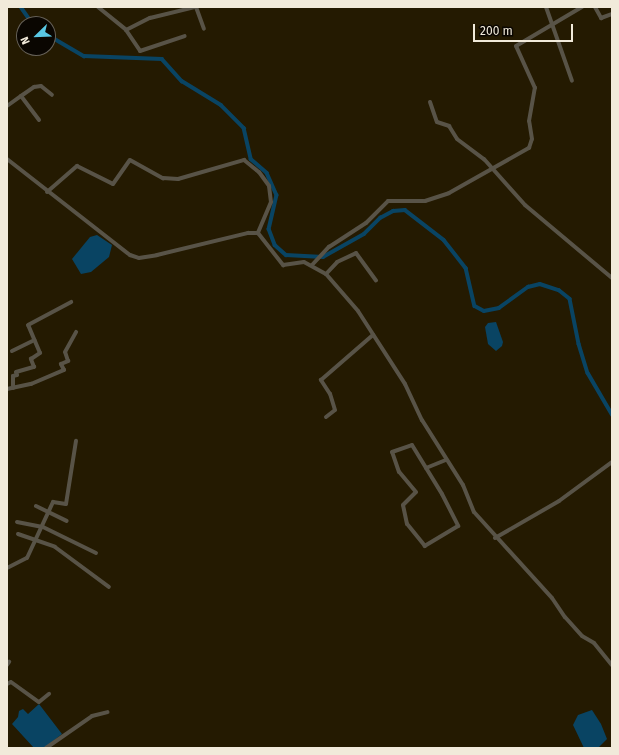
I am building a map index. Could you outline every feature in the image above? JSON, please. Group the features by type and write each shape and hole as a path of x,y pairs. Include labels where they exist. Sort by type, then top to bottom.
{"street":[{"path":"98,7 126,30 140,51 185,36"},
{"path":"126,30 150,18 195,7 204,29"},
{"path":"546,7 572,81"},
{"path":"312,264 326,250 366,223 388,201 425,201 449,193 492,170 501,162 529,148 532,139 529,121 534,88 516,46 582,7"},
{"path":"595,7 601,18 612,14"},
{"path":"7,106 34,87 41,86 52,95"},
{"path":"21,96 39,120"},
{"path":"430,102 437,122 449,126 457,139 484,159 492,170 537,216 612,278"},
{"path":"7,159 47,192 130,255 139,258 248,232 258,233 283,265 304,262 312,264 326,274 358,311 405,384 422,420 463,485 474,512 495,538 552,598 569,622 582,636 594,643 612,664"},
{"path":"47,192 77,166 113,184 130,160 163,178 178,180 244,160 259,172 268,186 271,202 258,233"},
{"path":"326,274 337,262 356,253 376,281"},
{"path":"13,388 13,376 17,375 16,372 34,368 32,359 40,353 28,325 71,302"},
{"path":"7,389 31,384 64,370 61,364 68,360 65,352 76,332"},
{"path":"326,417 334,410 330,394 321,380 373,335"},
{"path":"12,351 35,340"},
{"path":"7,568 27,558 54,502 66,504 76,441"},
{"path":"412,446 426,468 458,526 424,546 407,524 403,505 416,492 399,472 392,452 412,446"},
{"path":"426,468 446,460"},
{"path":"495,538 559,500 612,462"},
{"path":"36,506 67,521"},
{"path":"17,522 43,527 96,553"},
{"path":"18,534 37,539 55,547 109,587"},
{"path":"7,684 11,682 39,702 49,694"},
{"path":"46,748 92,716 108,712"}],"water":[{"path":"97,235 112,245 109,257 91,272 81,274 72,259 90,237"},
{"path":"496,322 503,342 502,346 496,351 488,344 485,327 488,323"},
{"path":"39,704 62,734 44,748 34,748 12,724 18,717 19,711 23,709 28,714"},
{"path":"592,710 601,724 607,739 598,748 584,748 573,725 578,715"}],"waterway":[{"path":"21,7 27,16"},
{"path":"56,40 84,56 162,59 182,81 221,105 244,128 251,159 267,173 277,195 269,229 275,245 286,255 323,257 364,234 380,218 393,211 405,210 444,240 466,268 475,306 484,311 499,308 528,287 540,284 559,290 570,299 579,344 588,373 612,414"}]}
